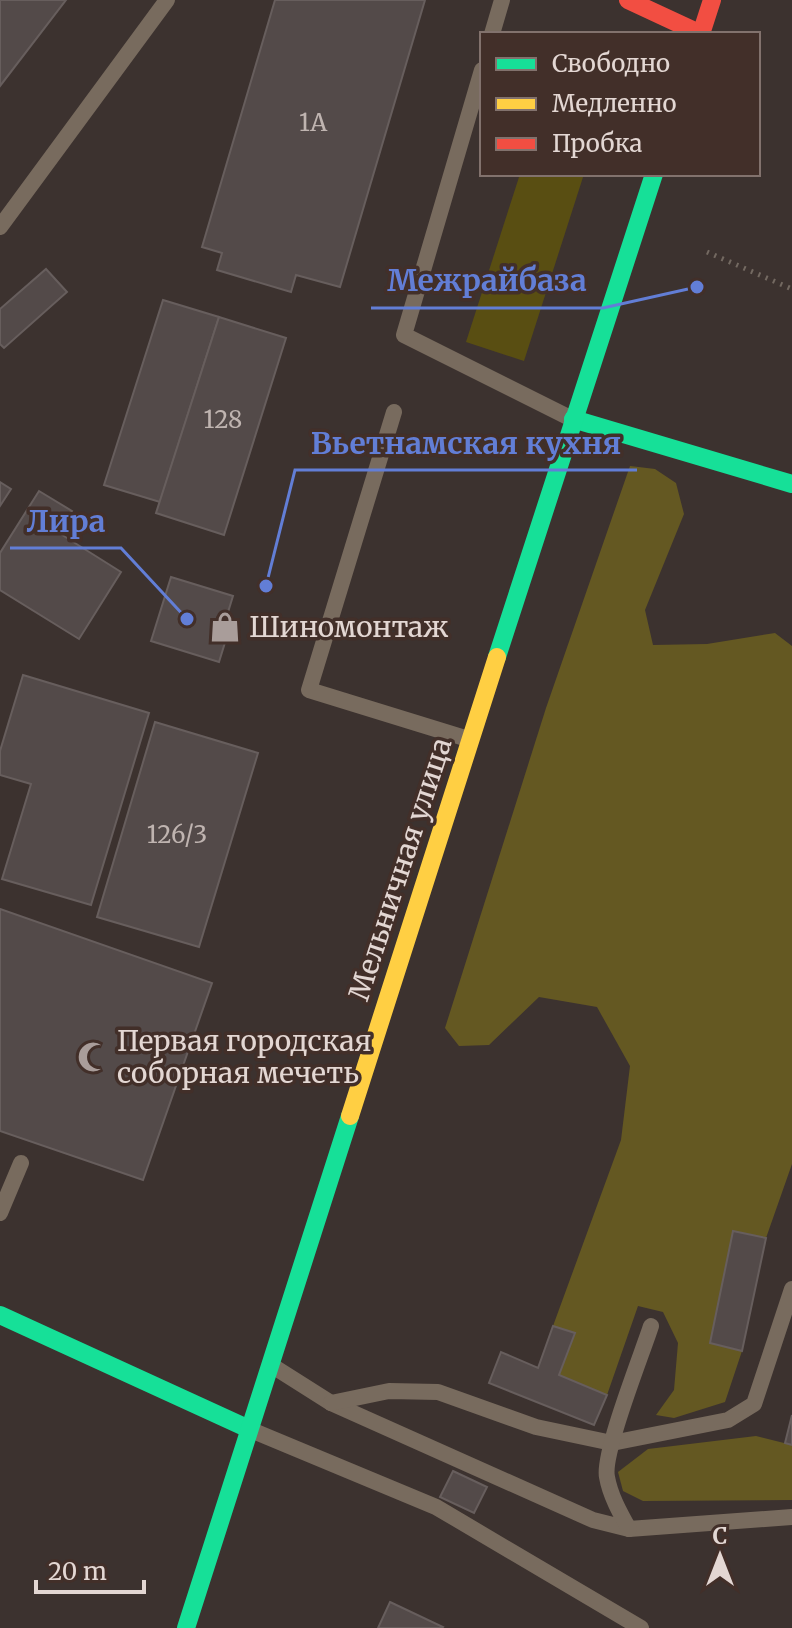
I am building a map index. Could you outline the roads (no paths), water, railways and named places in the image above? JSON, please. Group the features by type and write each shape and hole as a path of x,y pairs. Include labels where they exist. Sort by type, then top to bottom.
{"main road":[{"path":"628,0 697,32"},
{"path":"702,32 712,0"},
{"name":"Мельничная улица","path":"186,1628 653,176"},
{"path":"573,419 792,484"},
{"path":"0,1315 249,1429"}],"lane":[{"path":"0,227 167,0"},
{"path":"493,32 502,0"},
{"path":"480,77 404,335 573,419"},
{"path":"394,412 309,690 471,740"},
{"path":"0,1213 21,1163"},
{"path":"331,1403 389,1391 438,1392 536,1427 612,1443 728,1420 754,1404 792,1289"},
{"path":"629,1529 614,1500 606,1474 612,1443 651,1326"},
{"path":"270,1364 331,1403 593,1520 629,1529 792,1517"},
{"path":"249,1429 436,1507 641,1628"}],"place":[{"name":"Межрайбаза","path":"697,287"},
{"name":"Вьетнамская кухня","path":"266,586"},
{"name":"Лира","path":"187,619"},
{"name":"Шиномонтаж","path":"225,627"},
{"name":"Первая городская соборная мечеть","path":"93,1057"}]}
